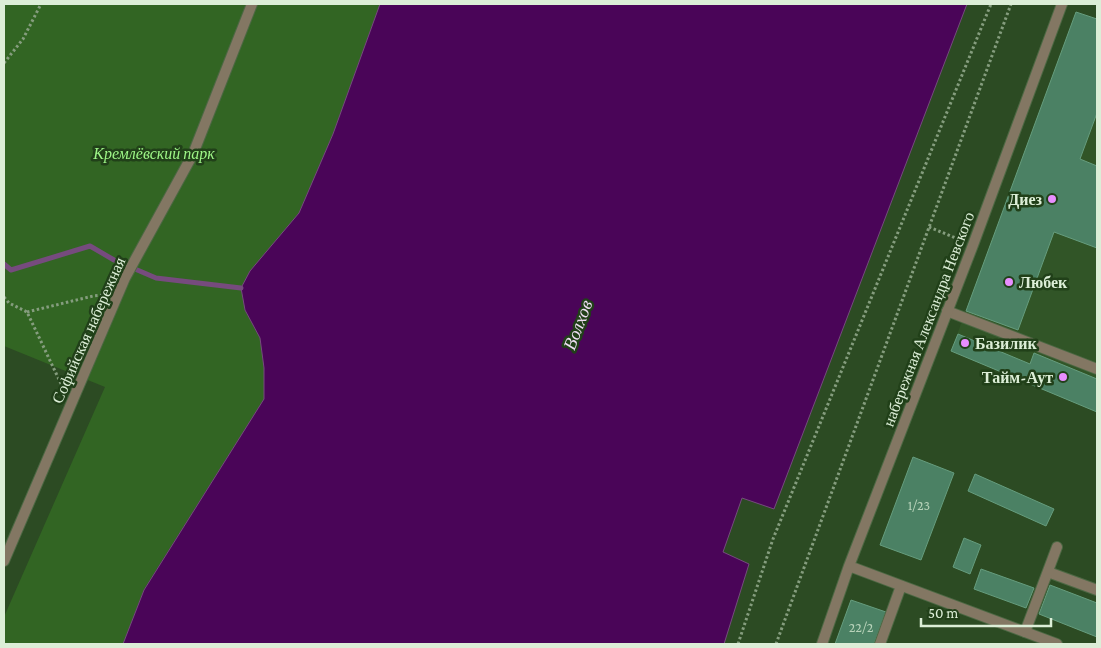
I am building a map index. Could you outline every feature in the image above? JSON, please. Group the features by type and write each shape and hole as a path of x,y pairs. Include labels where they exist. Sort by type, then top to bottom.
{"street":[{"name":"Софийская набережная","path":"4,561 125,278 193,154 252,4"},
{"name":"набережная Александра Невского","path":"822,644 849,566 973,245 1062,4"},
{"path":"947,311 1097,369"},
{"path":"1024,632 1057,547"},
{"path":"849,566 1056,644"},
{"path":"1048,572 1097,590"},
{"path":"880,644 902,586"}],"path":[{"path":"4,62 23,40 41,4"},
{"path":"738,644 773,539 991,4"},
{"path":"776,644 1011,4"},
{"path":"928,227 973,245"},
{"path":"27,312 93,296 118,294"},
{"path":"4,297 9,303 27,312 71,406"}],"shaded area":[{"path":"1076,12 1097,19 1097,412 951,351"}],"green space":[{"name":"Кремлёвский парк","path":"4,4 380,4 333,134 299,213 250,271 245,310 260,338 264,368 264,399 144,589 123,644 4,644 4,617 105,387 4,346"}],"water":[{"name":"Волхов","path":"380,4 967,4 774,509 742,498 723,552 749,564 724,644 123,644 144,590 264,399 264,368 260,338 245,310 241,288 250,271 299,213 333,134"}],"building":[{"name":"Диез","path":"1076,12 1097,19 1097,113 1080,159 1097,166 1097,248 1054,232 1018,330 966,311"},
{"path":"958,334 1030,364 1034,353 1097,379 1097,412 951,351"},
{"path":"913,457 954,473 921,560 880,545"},
{"path":"975,474 1054,509 1046,526 968,491"},
{"path":"964,538 981,545 970,574 953,567"},
{"path":"981,569 1034,588 1026,608 974,589"},
{"path":"1050,585 1097,603 1097,637 1039,614"},
{"path":"851,600 886,612 874,644 835,644"}],"waterway":[{"path":"4,264 11,270 90,246 114,260 156,278 241,288"}],"place":[{"name":"Диез","path":"1052,199"},
{"name":"Любек","path":"1009,282"},
{"name":"Базилик","path":"965,343"},
{"name":"Тайм-Аут","path":"1063,377"}]}
